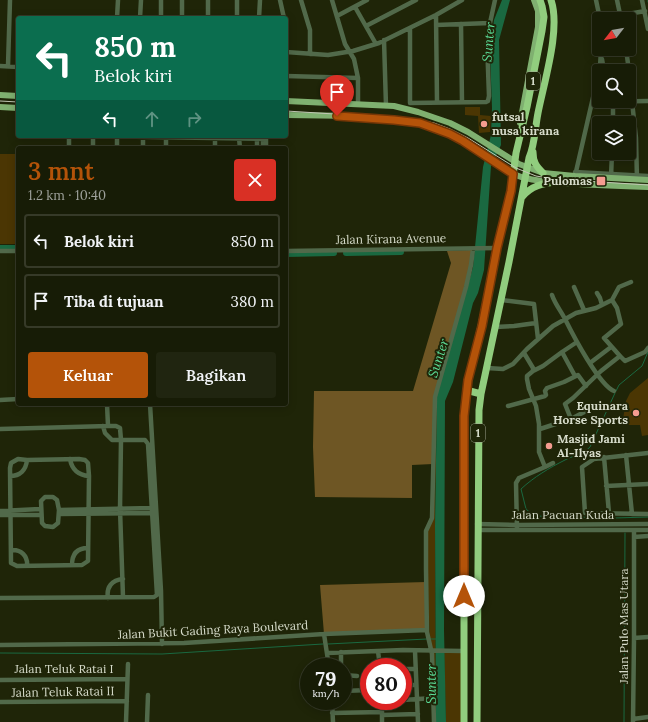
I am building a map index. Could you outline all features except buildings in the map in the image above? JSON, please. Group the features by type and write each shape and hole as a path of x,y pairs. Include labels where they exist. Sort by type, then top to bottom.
{"highway":[{"name":"1","path":"464,722 464,416 466,390 482,326 497,248 511,191 515,161 542,31 544,17 540,0"},
{"name":"1","path":"477,722 478,420 481,394 522,199 529,158 532,150 555,27 553,5 551,0"},
{"path":"532,150 537,167 544,172"},
{"path":"522,199 527,192 534,187 557,182"},
{"path":"466,390 481,394"}],"main road":[{"path":"519,141 520,126 538,27 538,11 534,0"},
{"path":"0,95 16,96"},
{"path":"288,101 394,106 437,118 459,127 515,161 544,172 568,176 576,174 648,180"},
{"path":"356,105 357,116"},
{"path":"0,107 16,108"},
{"path":"288,115 357,116 416,122 433,127 463,141 513,174 526,178 557,182 648,187"},
{"path":"433,127 438,121 437,118"}],"street":[{"path":"8,66 10,0"},
{"path":"117,16 118,0"},
{"path":"140,16 141,0"},
{"path":"161,0 161,16"},
{"path":"182,0 182,16"},
{"path":"208,0 208,16"},
{"path":"236,16 237,0"},
{"path":"259,16 260,0"},
{"path":"280,0 284,16"},
{"path":"301,0 310,30 310,54"},
{"path":"332,0 345,44 354,59 358,78 356,105"},
{"path":"355,0 366,26 376,44"},
{"path":"337,16 367,0"},
{"path":"366,26 416,0"},
{"path":"288,52 328,55 350,52 376,44 436,15 462,0"},
{"path":"410,28 410,103 488,101 490,96 487,42 496,0"},
{"path":"596,0 599,12"},
{"path":"617,0 619,12"},
{"path":"645,3 648,29"},
{"path":"636,13 645,11"},
{"path":"436,15 437,102"},
{"path":"436,25 490,23"},
{"path":"461,24 462,102"},
{"path":"384,40 386,106"},
{"path":"600,57 602,64"},
{"path":"600,57 600,64"},
{"path":"0,66 16,67"},
{"path":"288,76 358,78"},
{"path":"636,102 648,101"},
{"path":"576,174 592,102"},
{"path":"215,146 215,138 239,138 240,146"},
{"path":"636,138 637,178 648,176"},
{"path":"611,176 612,160"},
{"name":"Jalan Kirana Avenue","path":"288,251 497,248"},
{"path":"434,722 431,649 427,631 426,531 432,518 435,397 466,287 473,249"},
{"path":"0,251 16,251"},
{"path":"487,368 506,368 513,364 553,326 584,310 592,310 612,300 619,287 631,282"},
{"path":"574,287 584,310"},
{"path":"597,294 602,305"},
{"path":"552,295 577,342 597,374 607,387 614,391"},
{"path":"501,300 534,304 538,339"},
{"path":"612,300 618,308 621,324 604,337 604,339 625,361 645,352 648,348"},
{"path":"495,327 536,323"},
{"path":"545,467 539,452 540,428 527,376 577,342"},
{"path":"590,363 611,347"},
{"path":"562,352 575,376"},
{"path":"524,353 532,364 533,371"},
{"path":"571,419 565,404 586,386 597,374 620,356"},
{"path":"508,406 546,396 545,391 547,388 575,376 579,375 586,386"},
{"path":"0,400 16,399"},
{"path":"0,598 108,598 157,596 148,444 145,440 115,440 109,438 105,432 107,406"},
{"path":"150,406 161,591 162,644"},
{"path":"540,428 571,419 588,410"},
{"path":"0,429 106,426 116,426 120,428 120,511 123,597"},
{"path":"648,452 594,459 582,467 584,512 648,514"},
{"path":"626,455 632,514"},
{"path":"604,457 608,513"},
{"path":"18,459 70,459 85,460 88,463 88,561 82,565 17,566 11,563 11,463 18,459"},
{"path":"70,459 73,468 79,474 89,476"},
{"path":"10,476 19,475 22,473 27,465 27,460"},
{"path":"553,463 519,478 517,481 515,486 517,528 614,531 648,530"},
{"path":"606,486 648,484"},
{"path":"45,497 53,497 57,500 59,512 58,524 53,527 43,525 40,512 41,501 45,497"},
{"path":"0,511 40,512"},
{"path":"59,512 152,511"},
{"path":"0,515 11,512"},
{"name":"Jalan Pacuan Kuda","path":"478,527 517,528 648,524"},
{"name":"Jalan Pulo Mas Utara","path":"631,531 634,537 633,721"},
{"path":"634,537 648,536"},
{"path":"72,565 75,552 83,548 88,548"},
{"path":"11,550 23,553 27,561 27,566"},
{"path":"108,598 107,590 112,583 123,580"},
{"name":"Jalan Bukit Gading Raya Boulevard","path":"0,644 162,644 427,631"},
{"path":"324,636 327,658"},
{"path":"634,638 648,637"},
{"path":"326,651 415,651 431,649 463,651"},
{"path":"378,651 379,658"},
{"path":"415,651 418,722"},
{"path":"342,652 342,658"},
{"path":"126,722 128,664"},
{"path":"352,676 357,676"},
{"name":"Jalan Teluk Ratai I","path":"0,680 127,679"},
{"path":"147,722 148,695"},
{"path":"412,699 434,698"},
{"name":"Jalan Teluk Ratai II","path":"0,702 127,701"},
{"path":"382,710 382,722"},
{"path":"333,722 332,713 418,714"},
{"path":"633,721 648,717"}],"shaded area":[{"path":"502,0 510,0 499,40 501,145 491,166 484,270 478,293 473,303 453,382 445,401 444,630 446,722 436,722 435,526 437,395 473,267 483,167 491,135 492,108 490,52 494,20"},
{"name":"futsal nusa kirana","path":"465,107 480,107 480,115 491,116 490,132 479,133 478,116 465,115"},
{"path":"0,154 16,154 16,244 0,244"},
{"path":"472,250 473,255 435,397 433,464 412,465 412,498 315,497 313,447 314,391 413,391 451,263 447,251"},
{"name":"Equinara Horse Sports","path":"648,378 648,435 642,436 640,425 622,425 626,401 630,393"},
{"path":"437,395 435,531 436,722 430,647 426,531 431,522 435,397"},
{"path":"426,582 427,630 324,634 320,585"},
{"path":"444,651 463,651 463,722 446,722"}],"waterway":[{"path":"0,248 16,248"},
{"path":"346,253 401,252"},
{"path":"288,254 334,253"},
{"path":"616,391 619,385 642,366 648,352"},
{"path":"615,393 590,447 581,454 569,458 547,470 521,489 526,509 534,516 614,518 648,517"},
{"path":"624,722 625,533"},
{"path":"328,644 427,639"},
{"path":"430,639 437,639"},
{"path":"0,653 162,654 323,644"}],"tram line":[{"path":"0,101 16,102"},
{"path":"288,111 415,119 434,123 450,129 468,138 516,168 536,176 554,179 648,185"}],"place":[{"name":"futsal nusa kirana","path":"484,124"},
{"name":"Pulomas","path":"601,181"},
{"name":"Equinara Horse Sports","path":"636,413"},
{"name":"Masjid Jami Al-Ilyas","path":"549,446"}],"route":[{"path":"337,116 357,116 416,122 433,127 463,141 513,174 511,191 497,248 482,326 468,380 466,395 464,416 464,596"}],"water label":[{"name":"Sunter","path":"488,42"},
{"name":"Sunter","path":"438,358"},
{"name":"Sunter","path":"431,684"}]}
